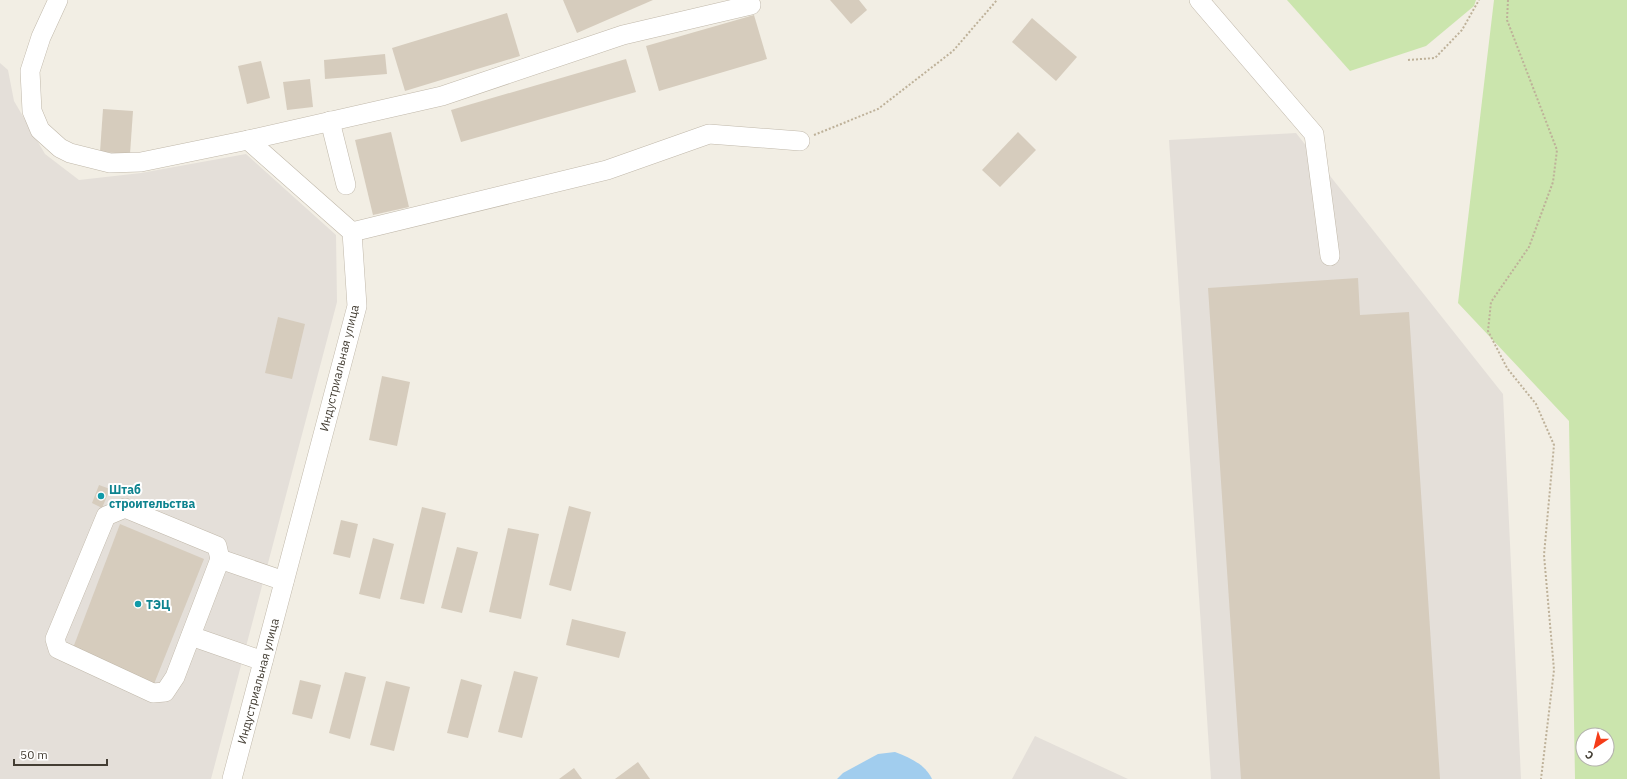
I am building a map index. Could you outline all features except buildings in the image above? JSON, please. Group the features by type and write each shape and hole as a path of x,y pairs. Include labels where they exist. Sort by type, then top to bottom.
{"street":[{"path":"58,0 41,37 30,71 32,111 40,130 60,148 70,153 110,163 141,162 248,140 442,96 623,34 751,5"},
{"path":"1199,0 1314,134 1330,256"},
{"path":"330,121 346,185"},
{"path":"248,140 352,232 607,170 709,134 800,141"},
{"name":"Индустриальная улица","path":"232,779 357,306 352,232"},
{"path":"125,508 217,546 220,559 175,677 164,692 153,693 58,649 55,639 106,516 125,508"},
{"path":"220,559 284,581"},
{"path":"191,636 263,661"}],"path":[{"path":"800,141 878,109 953,51 997,0"},
{"path":"1408,60 1435,58 1462,30 1479,0"},
{"path":"1508,0 1507,20 1557,150 1552,182 1529,247 1491,302 1488,331 1507,368 1536,404 1554,445 1544,555 1554,670 1541,779"}],"shaded area":[{"path":"0,63 8,70 14,101 45,154 79,180 141,173 246,154 336,235 337,302 211,779 0,779"},
{"path":"1296,133 1503,394 1521,779 1211,779 1169,140"},
{"path":"1035,736 1128,779 1012,779"}],"green space":[{"path":"1287,0 1476,0 1474,6 1426,46 1350,71"},
{"path":"1494,0 1627,0 1627,779 1575,779 1569,421 1458,303"}],"water":[{"path":"895,752 921,765 932,779 837,779 843,773 878,754"}],"place":[{"name":"Штаб строительства","path":"101,496"},
{"name":"ТЭЦ","path":"138,604"}]}
